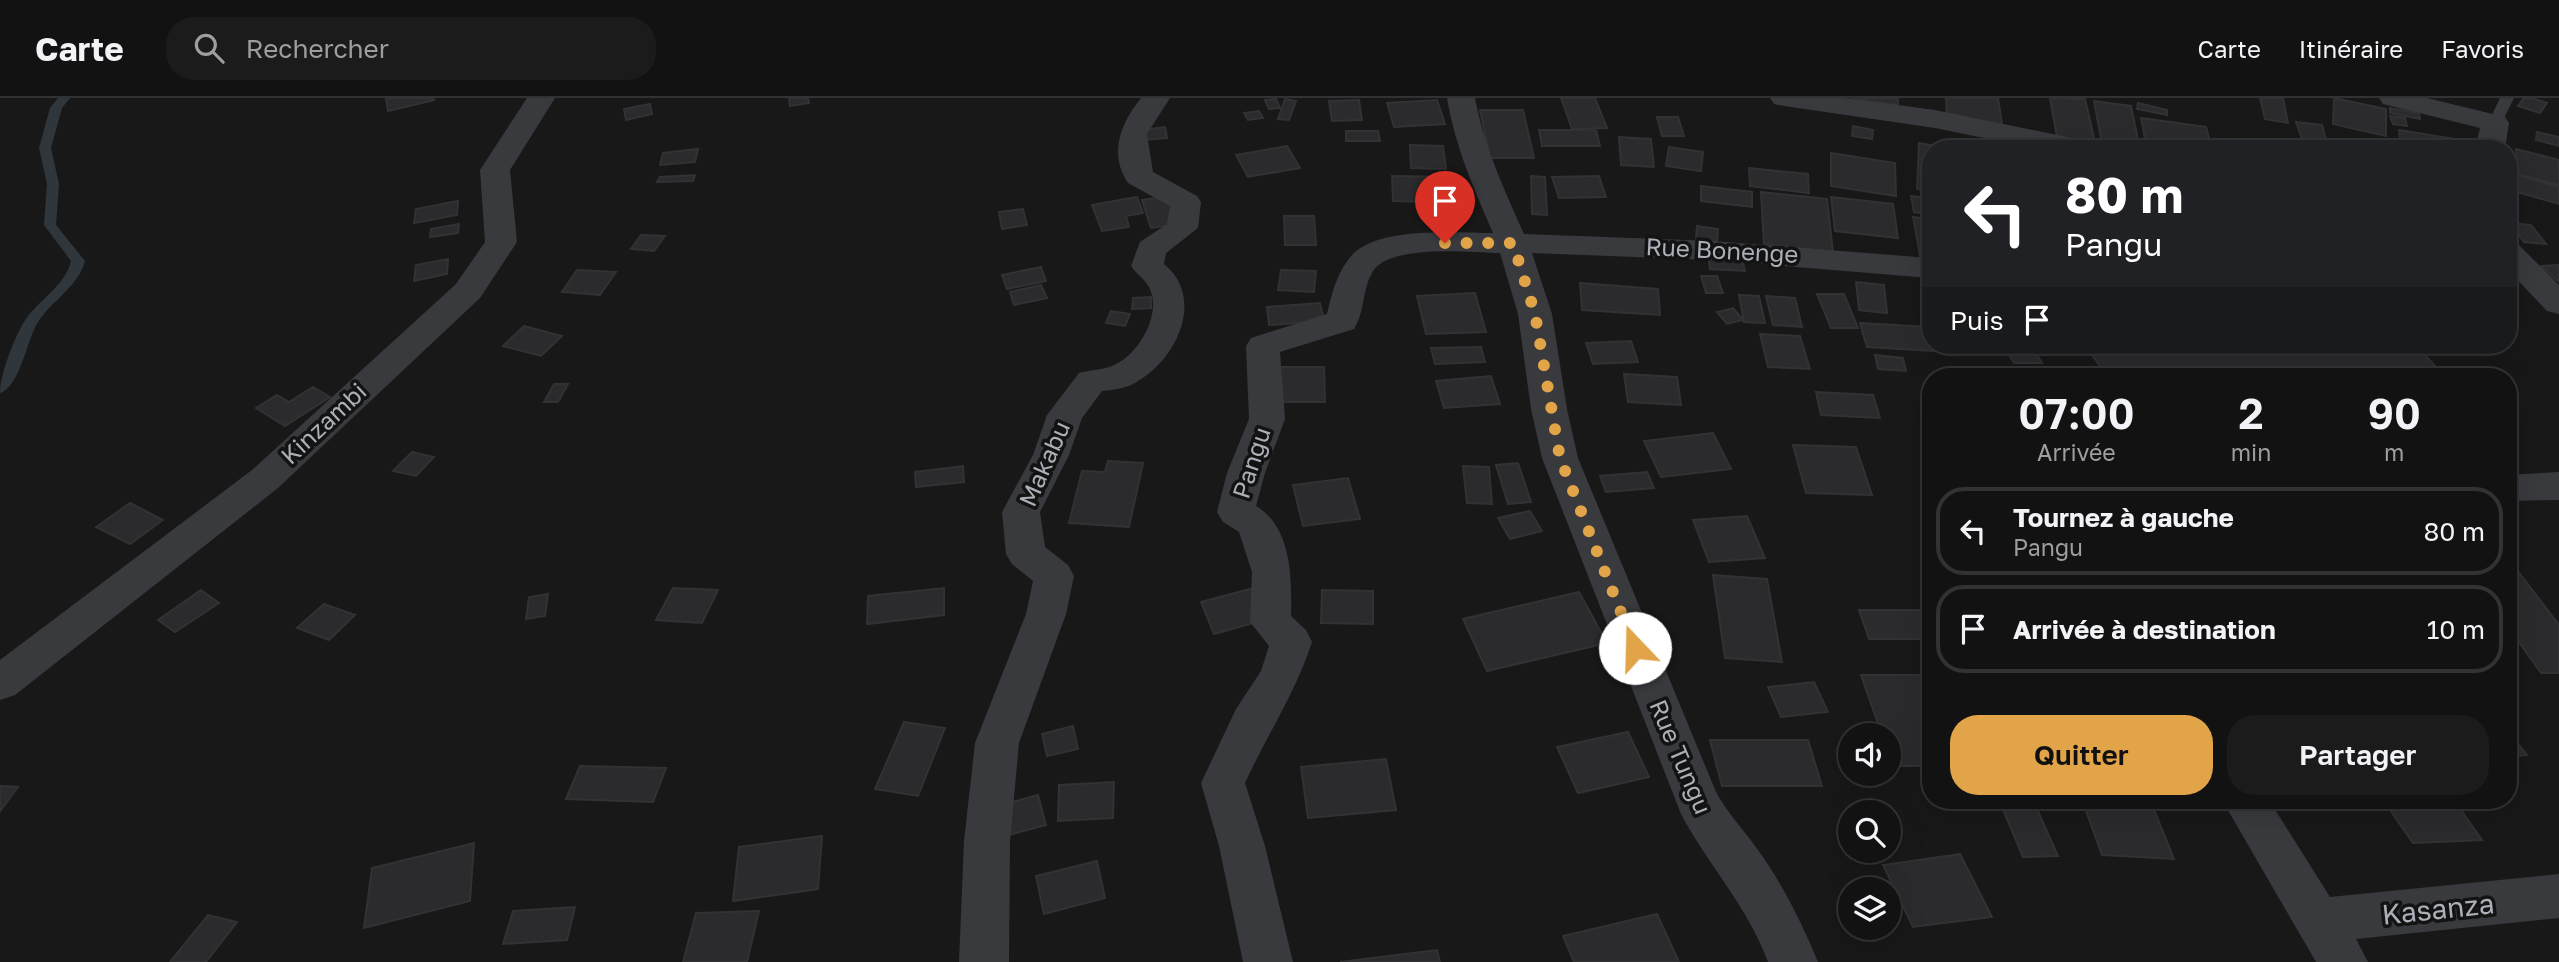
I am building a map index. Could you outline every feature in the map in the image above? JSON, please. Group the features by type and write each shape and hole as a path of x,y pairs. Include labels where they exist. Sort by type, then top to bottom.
{"street":[{"name":"Kinzambi","path":"0,682 265,479 468,290 501,242 495,170 541,98"},
{"name":"Makabu","path":"984,962 986,841 997,743 1046,614 1054,576 1026,554 1021,512 1051,455 1065,415 1091,382 1127,374 1150,352 1166,327 1170,299 1163,281 1147,266 1151,249 1182,228 1186,202 1139,177 1129,139 1137,122 1156,98"},
{"name":"Rue Tungu","path":"1461,98 1466,126 1479,165 1513,243 1535,314 1560,458 1697,800 1713,830 1741,864 1781,931 1793,962"},
{"path":"1784,98 1935,119 2038,140"},
{"path":"2393,98 2497,123"},
{"name":"Pangu","path":"1268,962 1242,846 1223,783 1251,722 1280,676 1291,642 1270,621 1272,572 1256,524 1236,512 1245,472 1267,419 1263,346 1342,321 1355,271 1380,250 1445,243 1513,243"},
{"name":"Rue Bonenge","path":"1513,243 1714,250 1922,267"},
{"path":"2517,261 2559,304"},
{"path":"2517,488 2559,486"},
{"path":"2250,809 2343,962"},
{"name":"Kasanza","path":"2318,921 2559,896"}],"building":[{"path":"386,98 433,98 434,100 388,111"},
{"path":"789,98 808,98 809,103 790,106"},
{"path":"1561,98 1595,98 1607,128 1572,129"},
{"path":"1851,98 1898,98 1898,105"},
{"path":"1946,98 1998,98 2002,124 1947,116"},
{"path":"2050,98 2085,99 2095,140 2057,137"},
{"path":"2260,98 2283,98 2288,123 2265,119"},
{"path":"2334,98 2386,109 2386,136 2333,124"},
{"path":"2524,98 2547,103 2540,113 2518,106"},
{"path":"1276,99 1280,108 1269,109 1265,100"},
{"path":"1285,99 1296,101 1289,120 1278,119"},
{"path":"1359,100 1362,120 1332,121 1329,101"},
{"path":"1437,100 1445,124 1394,127 1387,103"},
{"path":"2094,101 2131,106 2138,140 2101,140"},
{"path":"2138,103 2167,110 2167,115 2137,109"},
{"path":"650,104 652,114 626,120 624,109"},
{"path":"2390,108 2419,113 2420,119 2390,113"},
{"path":"1480,110 1523,110 1534,158 1490,158"},
{"path":"1259,111 1263,118 1248,120 1244,113"},
{"path":"2390,116 2405,118 2407,126 2393,124"},
{"path":"1657,117 1678,117 1684,136 1662,136"},
{"path":"2141,118 2206,127 2210,140 2145,140"},
{"path":"2296,122 2322,125 2326,140 2302,139"},
{"path":"1853,126 1873,130 1872,139 1852,136"},
{"path":"1165,127 1167,138 1142,140 1140,130"},
{"path":"1539,130 1596,130 1600,146 1542,146"},
{"path":"2399,130 2462,140 2400,140"},
{"path":"1346,131 1378,131 1380,141 1346,141"},
{"path":"2537,132 2559,137 2559,146 2536,140"},
{"path":"1619,137 1651,139 1654,167 1621,165"},
{"path":"1919,143 1922,144 1922,190 1917,189"},
{"path":"1410,145 1443,146 1446,169 1411,168"},
{"path":"1287,146 1300,168 1248,177 1236,155"},
{"path":"1669,147 1703,152 1701,171 1666,166"},
{"path":"698,149 695,162 660,165 663,153"},
{"path":"2517,149 2559,160 2559,185 2517,174"},
{"path":"1831,153 1895,163 1896,196 1831,186"},
{"path":"1749,168 1808,174 1809,193 1750,186"},
{"path":"695,175 693,181 657,182 660,177"},
{"path":"2518,175 2559,187 2559,204 2517,192"},
{"path":"1392,176 1459,177 1462,203 1393,201"},
{"path":"1531,176 1545,177 1547,215 1532,214"},
{"path":"1599,176 1606,197 1559,198 1552,177"},
{"path":"1701,186 1752,192 1752,207 1701,201"},
{"path":"1761,192 1827,199 1833,252 1764,244"},
{"path":"1169,196 1178,224 1151,228 1142,200"},
{"path":"1911,196 1922,197 1922,213 1914,212"},
{"path":"1137,197 1143,213 1126,216 1129,227 1102,231 1092,205"},
{"path":"1831,197 1893,204 1898,238 1835,231"},
{"path":"458,201 457,215 414,223 416,209"},
{"path":"1023,209 1027,225 1002,229 999,212"},
{"path":"1284,216 1314,216 1316,245 1285,245"},
{"path":"1913,217 1922,218 1921,261"},
{"path":"459,224 458,233 430,237 431,229"},
{"path":"2517,224 2531,225 2546,244 2524,242 2517,232"},
{"path":"1697,226 1718,229 1717,242 1696,239"},
{"path":"641,235 665,236 654,251 631,249"},
{"path":"1708,255 1742,258 1745,271 1710,269"},
{"path":"448,259 447,274 414,281 416,265"},
{"path":"2559,265 2559,282 2541,266"},
{"path":"1041,267 1046,281 1007,289 1002,275"},
{"path":"577,270 616,272 600,295 562,292"},
{"path":"1281,270 1316,271 1314,292 1278,290"},
{"path":"1701,276 1717,276 1723,293 1706,293"},
{"path":"1856,282 1884,285 1887,313 1859,310"},
{"path":"1580,283 1658,289 1660,315 1582,310"},
{"path":"1041,285 1047,298 1014,305 1010,292"},
{"path":"1475,293 1486,332 1426,334 1417,296"},
{"path":"1817,294 1844,294 1858,328 1831,328"},
{"path":"1739,295 1759,296 1765,323 1744,322"},
{"path":"1766,296 1795,298 1802,327 1773,325"},
{"path":"1151,297 1151,308 1132,309 1133,298"},
{"path":"1320,303 1324,321 1269,325 1267,307"},
{"path":"1733,308 1743,320 1727,324 1717,312"},
{"path":"1111,311 1130,314 1125,326 1106,323"},
{"path":"1860,323 1922,327 1922,350 1867,347"},
{"path":"524,326 562,336 541,356 503,346"},
{"path":"1760,334 1800,336 1810,369 1768,367"},
{"path":"1631,341 1638,362 1593,364 1586,343"},
{"path":"1481,347 1485,362 1435,364 1431,348"},
{"path":"2008,354 2036,354 2042,363 2014,363"},
{"path":"2091,354 2424,354 2437,368 2101,368"},
{"path":"1875,355 1903,358 1906,371 1878,369"},
{"path":"1279,367 1324,367 1325,402 1279,402"},
{"path":"1624,374 1677,377 1681,405 1628,402"},
{"path":"1491,376 1500,404 1444,408 1436,381"},
{"path":"554,384 568,384 558,402 544,402"},
{"path":"313,387 330,397 285,426 256,408 277,395 289,402"},
{"path":"1816,392 1873,395 1880,418 1821,415"},
{"path":"1713,433 1731,469 1661,477 1644,441"},
{"path":"1793,445 1856,447 1872,495 1806,493"},
{"path":"412,452 434,457 416,476 393,471"},
{"path":"1108,461 1143,463 1129,527 1069,523 1082,471 1105,472"},
{"path":"1518,463 1531,502 1508,504 1496,465"},
{"path":"963,466 964,482 916,487 915,472"},
{"path":"1463,466 1489,467 1492,504 1467,503"},
{"path":"1647,472 1654,488 1606,492 1600,476"},
{"path":"1348,478 1360,519 1303,526 1293,485"},
{"path":"130,503 163,520 130,544 96,527"},
{"path":"1530,511 1542,531 1510,539 1498,518"},
{"path":"1747,516 1765,558 1709,562 1693,520"},
{"path":"2517,570 2559,625 2559,673 2541,673 2517,640"},
{"path":"1713,575 1767,579 1782,662 1725,658"},
{"path":"673,588 718,590 702,623 656,620"},
{"path":"944,588 944,615 867,624 868,596"},
{"path":"1254,588 1267,619 1214,634 1201,602"},
{"path":"201,590 219,603 175,632 158,620"},
{"path":"1322,590 1373,591 1373,624 1321,623"},
{"path":"1579,592 1607,643 1487,671 1463,619"},
{"path":"548,594 545,616 526,619 529,597"},
{"path":"324,604 355,615 329,640 297,628"},
{"path":"1859,610 1922,610 1922,639 1869,639"},
{"path":"1861,675 1922,675 1922,766 1901,766 1901,723 1878,723"},
{"path":"1814,682 1828,712 1781,717 1768,687"},
{"path":"904,722 945,728 918,796 875,789"},
{"path":"1073,726 1078,749 1047,756 1042,734"},
{"path":"1628,732 1649,777 1578,793 1557,747"},
{"path":"1710,740 1808,740 1822,786 1722,786"},
{"path":"2517,742 2527,755 2517,756"},
{"path":"1386,759 1396,810 1308,818 1301,767"},
{"path":"580,766 666,768 653,802 566,799"},
{"path":"1114,782 1113,818 1058,821 1059,785"},
{"path":"0,786 18,787 0,811"},
{"path":"1038,795 1046,825 1005,836 998,806"},
{"path":"2003,809 2037,809 2058,856 2023,857"},
{"path":"2085,809 2154,809 2174,859 2102,855"},
{"path":"2389,809 2460,809 2482,840 2413,843"},
{"path":"822,836 818,889 733,901 739,847"},
{"path":"474,843 470,901 364,928 372,868"},
{"path":"1960,854 1992,917 1913,927 1901,902 1901,877 1889,877 1883,865"},
{"path":"1097,861 1105,898 1044,914 1036,876"},
{"path":"575,907 567,940 503,944 513,911"},
{"path":"759,911 747,962 683,962 696,913"},
{"path":"1657,914 1679,962 1574,962 1563,936"},
{"path":"208,915 237,922 206,962 170,962"},
{"path":"1437,950 1440,962 1340,962"}],"waterway":[{"path":"0,388 5,384 32,320 75,273 78,261 50,225 53,184 45,148 56,108 64,98"}],"route":[{"path":"1445,243 1513,243 1535,314 1549,409 1560,458 1635,648"}]}
